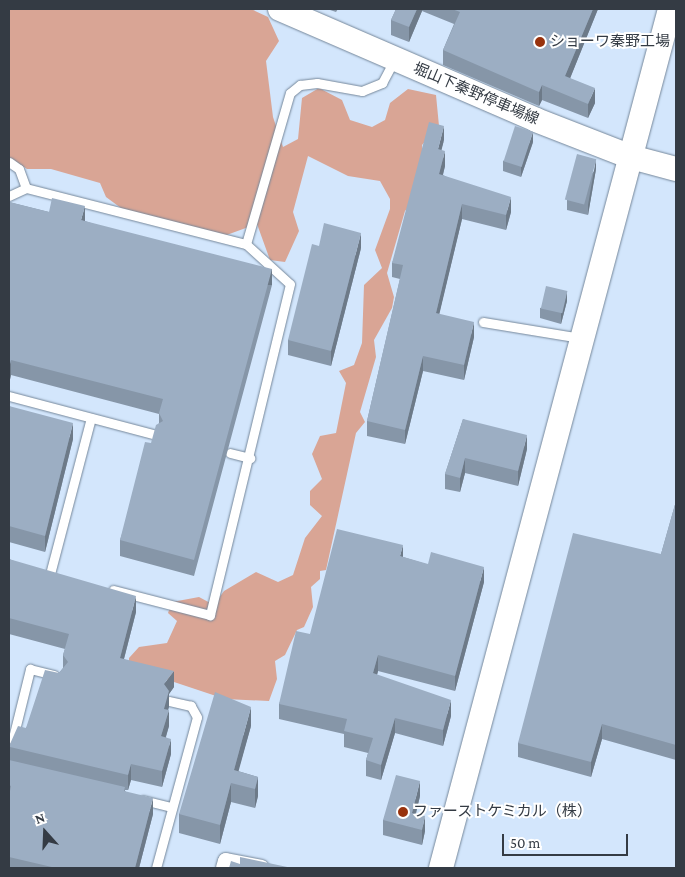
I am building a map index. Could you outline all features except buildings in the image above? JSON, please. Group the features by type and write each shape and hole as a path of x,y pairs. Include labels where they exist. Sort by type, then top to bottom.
{"street":[{"name":"堀山下秦野停車場線","path":"280,9 394,59 630,157 676,169"},
{"path":"440,868 630,157 672,13"},
{"path":"224,868 226,861 261,868"}],"lane":[{"path":"246,244 290,93 300,85 317,83 362,91 382,84 394,59"},
{"path":"9,162 19,169 26,188"},
{"path":"9,196 26,188 246,244 286,276 291,295 210,615 106,588"},
{"path":"483,322 582,338"},
{"path":"9,396 157,436"},
{"path":"59,576 46,573 91,418"},
{"path":"230,453 250,458"},
{"path":"9,754 30,669 62,677"},
{"path":"156,868 197,717 191,706 170,701"},
{"path":"134,798 172,807"}],"shaded area":[{"path":"9,9 251,9 268,17 279,41 266,61 273,117 283,147 298,139 302,98 319,88 342,100 350,120 372,127 385,120 390,103 408,89 436,95 439,126 422,145 424,166 417,196 405,211 387,273 394,297 392,308 374,340 376,357 360,412 365,422 356,433 326,570 320,571 320,579 311,587 313,607 304,627 297,630 285,655 275,661 277,679 269,701 225,699 129,667 129,658 139,647 167,643 177,621 168,613 172,602 199,597 214,605 224,591 256,572 278,582 293,575 305,538 322,516 310,505 310,491 322,479 312,454 320,436 336,433 346,383 339,371 354,365 362,343 364,285 382,268 375,250 390,209 390,199 380,181 348,176 308,156 293,212 299,231 285,262 270,260 257,224 213,240 125,211 106,197 100,183 51,169 27,169 9,157"}],"place":[{"name":"ショーワ秦野工場","path":"540,42"},
{"name":"ファーストケミカル（株）","path":"403,812"}]}
